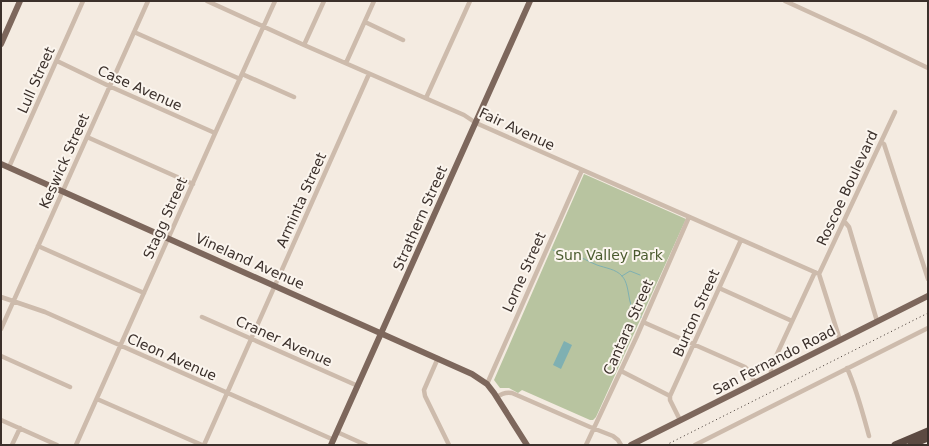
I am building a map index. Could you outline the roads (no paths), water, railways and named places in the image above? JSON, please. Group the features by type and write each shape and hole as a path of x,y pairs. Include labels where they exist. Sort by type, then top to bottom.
{"highway":[{"path":"895,445 928,430"},
{"path":"911,445 928,440"},
{"path":"918,445 928,440"}],"main road":[{"path":"1,44 20,1"},
{"name":"Strathern Street","path":"333,442 530,1"},
{"name":"Vineland Avenue","path":"1,164 472,374 487,384 497,397 527,445"},
{"name":"San Fernando Road","path":"631,445 928,296"}],"street":[{"name":"Lull Street","path":"10,167 84,1"},
{"name":"Keswick Street","path":"1,329 148,1"},
{"name":"Fair Avenue","path":"207,1 464,115 476,123 817,273"},
{"name":"Stagg Street","path":"76,445 275,1"},
{"path":"304,45 324,1"},
{"path":"346,63 374,1"},
{"path":"426,98 470,1"},
{"path":"785,1 928,68"},
{"path":"365,22 403,40"},
{"path":"134,32 241,77 294,97"},
{"name":"Case Avenue","path":"57,61 215,133"},
{"name":"Arminta Street","path":"203,445 228,393 369,74"},
{"name":"Roscoe Boulevard","path":"771,374 771,367 792,321 844,221 895,112"},
{"path":"87,137 193,184"},
{"path":"880,142 884,144 928,279"},
{"name":"Lorne Street","path":"487,384 582,170"},
{"name":"Cantara Street","path":"586,445 621,371 689,217"},
{"path":"844,221 849,226 877,321"},
{"name":"Burton Street","path":"670,396 741,240"},
{"path":"38,246 144,293"},
{"path":"817,273 840,340"},
{"path":"719,288 792,321"},
{"name":"Cleon Avenue","path":"1,296 44,312 228,393 333,442"},
{"name":"Craner Avenue","path":"202,317 358,386"},
{"path":"643,322 745,367 749,371 755,383"},
{"path":"695,445 928,328"},
{"path":"1,356 70,387"},
{"path":"438,358 424,390 425,396 449,445"},
{"path":"847,368 851,376 869,436"},
{"path":"621,371 670,396 670,400 680,420"},
{"path":"497,397 507,392 512,393 616,437 621,445"},
{"path":"97,399 203,445"},
{"path":"1,420 57,445"},
{"path":"12,445 20,428"},
{"path":"337,432 366,445"}],"water":[{"path":"564,341 572,345 561,369 553,365"}],"waterway":[{"path":"553,250 564,254 572,254 597,265 614,270 620,274 627,286 633,309 636,314 641,317"},
{"path":"622,276 630,271 640,275"}],"railway":[{"path":"666,445 928,313"}],"park label":[{"name":"Sun Valley Park","path":"609,255"}]}
